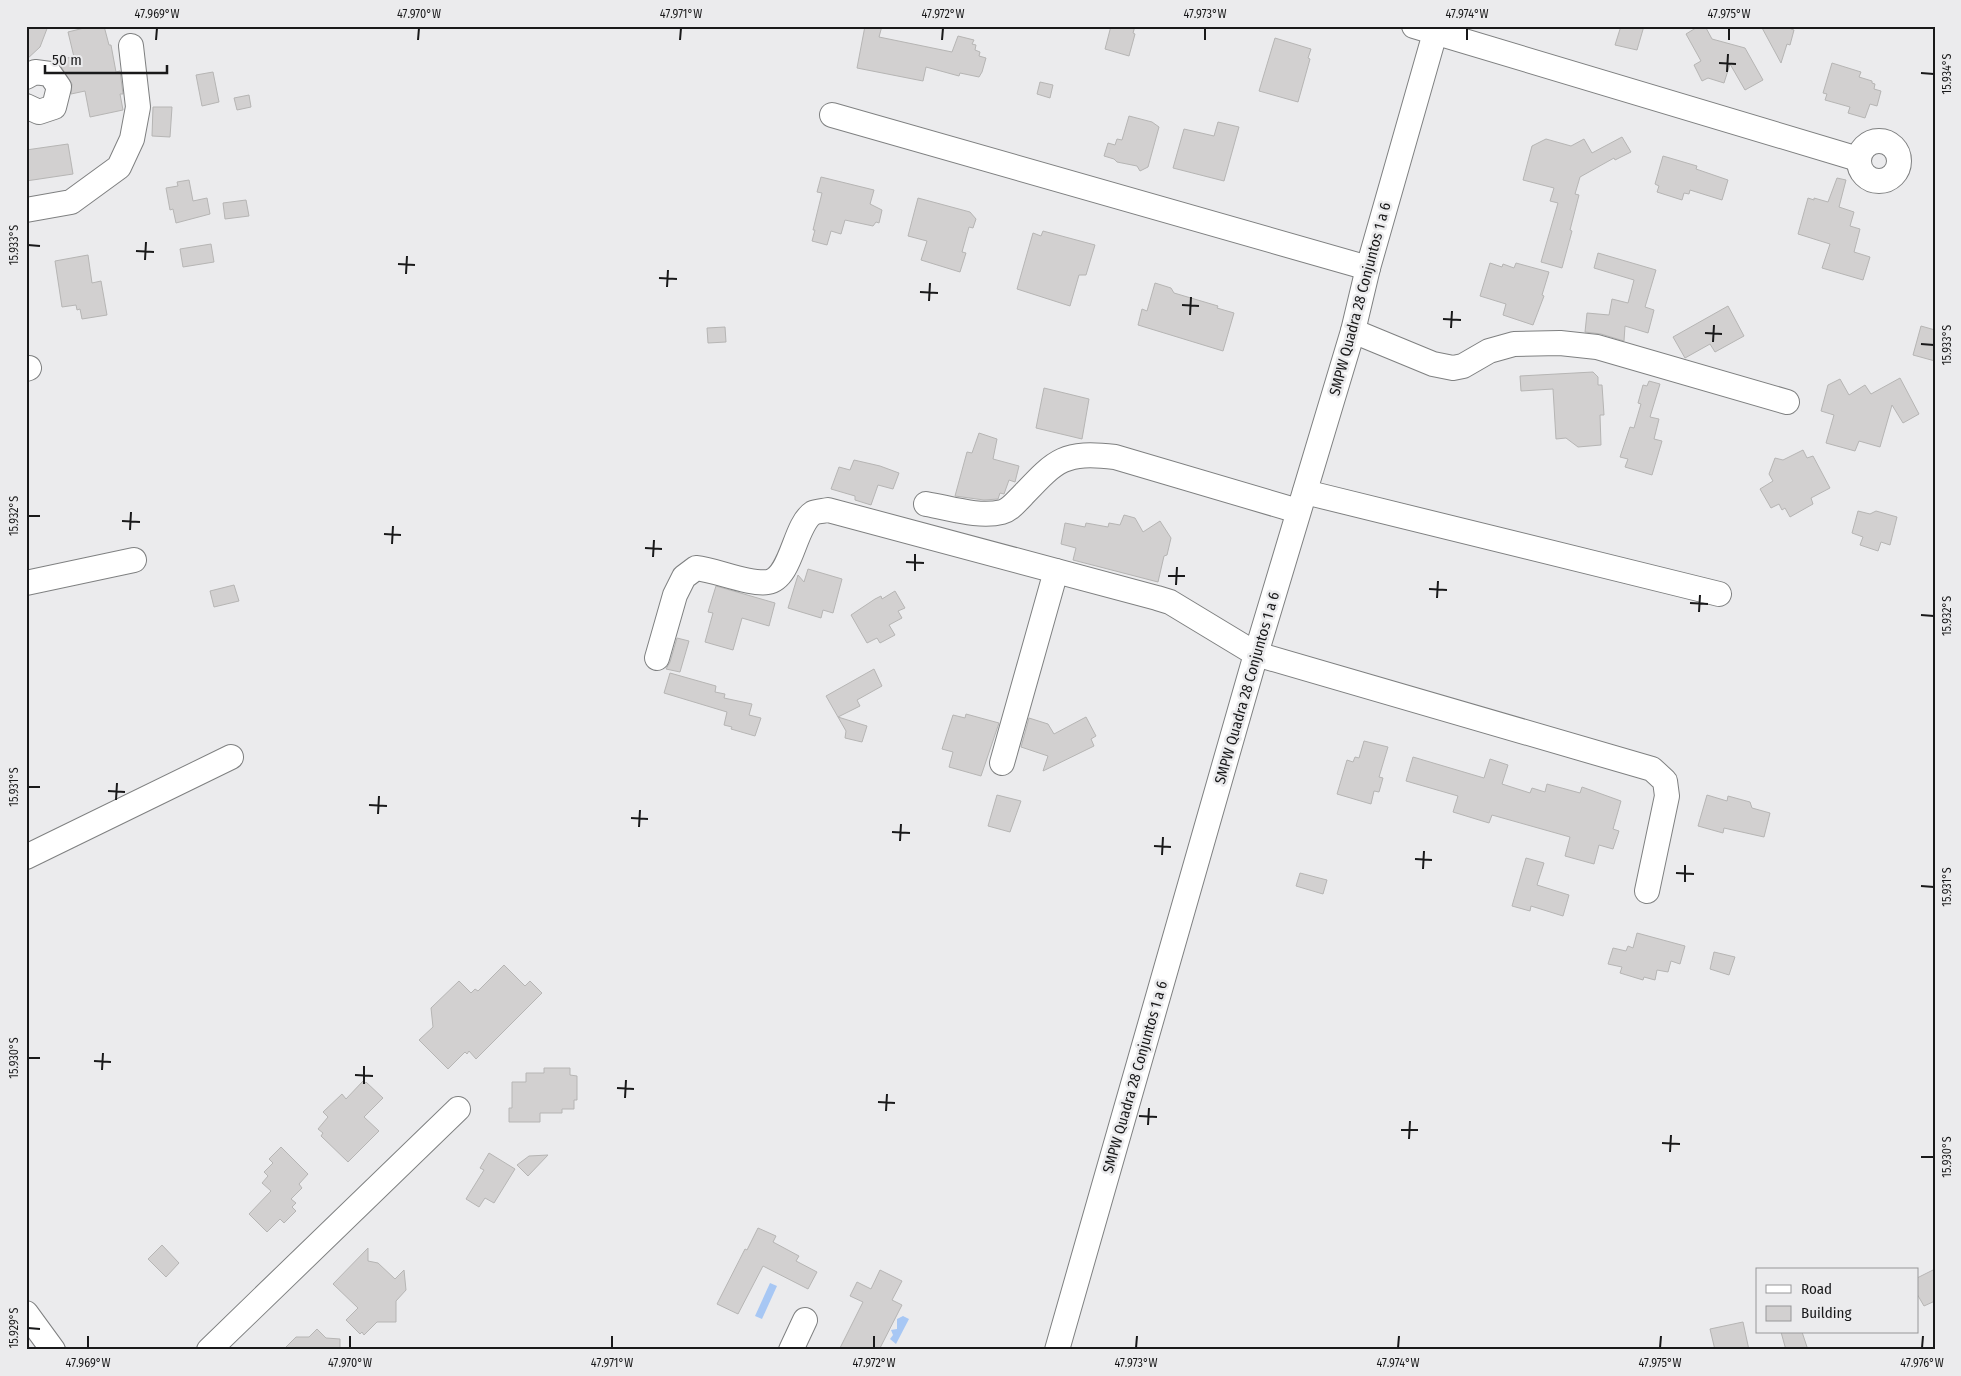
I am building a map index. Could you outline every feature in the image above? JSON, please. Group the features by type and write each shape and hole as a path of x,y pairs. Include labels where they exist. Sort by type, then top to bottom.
{"street":[{"path":"1429,28 1858,159"},
{"name":"SMPW Quadra 28 Conjuntos 1 a 6","path":"1057,1350 1256,654 1353,331 1429,28"},
{"path":"26,210 71,202 119,167 132,139 138,108 131,46"},
{"path":"26,77 35,72 50,74 58,87 54,107 39,112 26,106"},
{"path":"832,115 1368,268"},
{"path":"1353,331 1432,364 1453,368 1469,363 1489,351 1514,344 1560,343 1597,348 1787,402"},
{"path":"926,504 990,514 1004,511 1016,502 1045,472 1061,460 1080,454 1090,454 1115,457 1302,501 1719,594"},
{"path":"656,658 675,595 684,577 696,568 712,570 758,582 772,581 778,576 787,561 804,524 813,513 828,510 1170,602 1256,654 1652,769 1665,781 1667,796 1647,891"},
{"path":"26,583 134,560"},
{"path":"1002,763 1056,571"},
{"path":"26,857 231,757"},
{"path":"209,1350 458,1109"},
{"path":"26,1313 53,1350"},
{"path":"790,1350 804,1320"}],"water":[{"path":"770,1283 777,1286 762,1319 755,1316"},
{"path":"903,1316 909,1319 896,1344 890,1339 893,1335 891,1330 897,1329 897,1319"}],"building":[{"path":"26,26 48,26 40,47 26,60"},
{"path":"92,26 104,26 109,45 111,45 116,72 120,71 123,94 120,94 123,110 90,117 85,91 71,94 72,84 60,65 59,59 74,57 68,32"},
{"path":"865,26 882,26 879,37 952,52 958,36 974,40 972,44 976,45 975,50 980,52 979,56 986,58 982,72 979,77 960,73 959,76 926,67 923,81 857,68"},
{"path":"1111,26 1135,26 1133,33 1135,34 1129,56 1105,49"},
{"path":"1621,26 1644,26 1637,50 1615,45"},
{"path":"1699,26 1705,26 1712,39 1745,48 1763,80 1745,90 1730,64 1724,83 1708,78 1702,81 1694,65 1701,61 1686,34"},
{"path":"1761,26 1792,26 1791,29 1794,30 1790,45 1787,44 1781,63"},
{"path":"1275,38 1311,49 1298,102 1259,91"},
{"path":"1832,63 1861,72 1859,77 1872,81 1875,84 1874,89 1881,91 1877,106 1870,104 1865,118 1848,113 1850,107 1825,100 1827,94 1823,93"},
{"path":"213,72 219,102 202,106 196,75"},
{"path":"1040,82 1053,85 1050,98 1037,94"},
{"path":"249,95 251,107 237,110 234,98"},
{"path":"153,107 172,107 170,137 152,136"},
{"path":"1129,116 1152,122 1159,127 1148,167 1140,171 1137,166 1117,162 1104,156 1108,143 1115,145 1117,139 1122,140"},
{"path":"1218,122 1239,127 1224,181 1173,168 1184,129 1214,136"},
{"path":"1622,137 1631,152 1615,160 1614,158 1580,177 1575,194 1579,195 1570,230 1572,231 1562,268 1541,262 1558,203 1550,201 1554,188 1523,180 1532,146 1546,139 1571,146 1584,139 1592,153"},
{"path":"68,144 73,174 26,181 26,150"},
{"path":"1663,156 1697,166 1696,169 1728,180 1722,200 1690,190 1689,194 1684,193 1682,200 1657,192 1659,186 1655,184"},
{"path":"821,177 874,190 870,204 882,210 879,223 876,222 873,226 845,220 841,234 831,231 827,245 812,241 822,193 817,192"},
{"path":"1837,178 1846,180 1839,207 1854,212 1850,226 1860,229 1854,252 1870,257 1863,280 1822,268 1830,244 1798,234 1808,198 1828,202"},
{"path":"189,180 193,201 207,198 210,214 176,223 173,209 170,210 166,188 178,186 177,182"},
{"path":"918,198 970,212 976,219 973,228 969,227 962,252 966,253 960,272 921,260 927,241 908,236"},
{"path":"246,200 249,216 225,219 223,203"},
{"path":"1043,231 1095,245 1086,275 1079,275 1070,306 1017,289 1033,233 1041,236"},
{"path":"211,244 214,262 183,267 180,249"},
{"path":"1598,253 1656,270 1645,307 1654,310 1648,333 1625,326 1624,341 1601,334 1585,332 1587,313 1609,315 1612,299 1628,303 1634,280 1594,268"},
{"path":"88,255 92,283 101,281 107,315 82,319 80,309 77,310 76,305 62,307 55,261"},
{"path":"1490,263 1502,267 1503,264 1514,268 1516,263 1549,272 1542,295 1544,296 1533,325 1503,315 1506,304 1480,296"},
{"path":"1155,283 1171,288 1174,293 1218,306 1217,308 1234,313 1223,351 1138,325 1142,309 1147,311"},
{"path":"1728,306 1744,336 1715,352 1710,344 1685,358 1673,337"},
{"path":"1921,326 1935,330 1935,361 1913,355"},
{"path":"725,327 726,342 708,343 707,328"},
{"path":"1593,372 1598,377 1598,385 1602,385 1604,415 1600,415 1601,445 1578,447 1566,438 1556,439 1553,389 1521,391 1520,376"},
{"path":"1900,378 1919,414 1903,423 1892,405 1880,447 1859,441 1855,451 1826,443 1834,415 1821,411 1828,385 1840,379 1849,395 1865,385 1871,394"},
{"path":"1649,381 1660,384 1650,417 1659,419 1654,439 1662,441 1652,475 1625,467 1628,459 1620,457 1630,427 1634,428 1641,404 1638,403 1643,385 1647,386"},
{"path":"1044,388 1089,399 1082,439 1036,428"},
{"path":"979,433 997,439 993,459 1019,466 1015,482 1009,480 1004,494 1000,493 998,499 984,500 955,496 967,452 972,453"},
{"path":"1803,450 1807,458 1813,456 1830,488 1811,498 1813,504 1790,517 1785,508 1782,510 1779,504 1771,508 1760,489 1773,481 1769,474 1775,458 1783,460"},
{"path":"854,460 899,473 893,489 878,485 871,505 855,500 855,496 831,489 839,467 850,470"},
{"path":"1858,511 1870,514 1876,511 1897,517 1890,545 1881,542 1878,551 1860,545 1863,537 1852,533"},
{"path":"1124,515 1135,518 1143,532 1160,521 1171,538 1167,555 1164,556 1158,582 1073,560 1076,548 1061,544 1065,523 1085,527 1086,523 1108,527 1109,523 1120,525"},
{"path":"808,569 842,579 833,613 823,610 821,618 788,608 798,575 804,582"},
{"path":"234,585 239,601 214,607 210,591"},
{"path":"716,586 775,603 769,626 742,618 733,650 705,642 713,613 708,612"},
{"path":"895,591 905,608 898,611 902,618 889,625 895,635 880,643 877,638 867,643 851,615 875,599 881,596 882,599"},
{"path":"677,638 689,641 680,672 666,669"},
{"path":"874,669 882,686 857,700 860,706 838,717 826,696"},
{"path":"670,673 716,686 715,692 725,694 724,698 752,704 749,715 761,718 755,736 724,725 727,712 664,693"},
{"path":"966,714 999,723 981,776 949,767 953,752 942,749 953,715 965,718"},
{"path":"838,717 867,726 862,742 845,738 846,731"},
{"path":"1086,717 1096,736 1091,739 1094,746 1043,771 1048,756 1021,747 1029,718 1048,724 1054,734"},
{"path":"1364,741 1388,747 1379,777 1383,778 1379,792 1374,791 1371,804 1337,794 1347,760 1353,762 1355,757 1359,758"},
{"path":"1413,757 1484,778 1490,759 1508,765 1502,784 1530,793 1532,788 1545,792 1547,784 1580,793 1582,787 1621,801 1613,829 1619,831 1613,849 1599,845 1594,864 1565,856 1570,837 1492,815 1489,823 1453,812 1458,796 1406,781"},
{"path":"997,795 1021,801 1010,832 988,826"},
{"path":"1707,795 1727,801 1728,796 1750,802 1752,808 1770,813 1764,837 1724,828 1723,833 1698,826"},
{"path":"1526,858 1544,863 1537,885 1569,895 1563,916 1531,906 1530,911 1512,906"},
{"path":"1300,873 1327,880 1323,894 1296,886"},
{"path":"1637,933 1685,946 1680,964 1671,961 1668,972 1657,970 1655,980 1644,977 1643,980 1620,973 1622,967 1608,964 1613,948 1626,951 1628,946 1633,948"},
{"path":"1714,952 1735,957 1729,975 1710,969"},
{"path":"504,965 525,986 530,981 542,993 476,1059 469,1051 467,1054 465,1052 448,1069 419,1040 433,1027 431,1008 459,981 471,993 475,989 478,991"},
{"path":"544,1068 570,1068 570,1075 577,1076 577,1100 574,1100 574,1109 562,1109 562,1113 540,1113 540,1122 509,1122 509,1108 512,1108 512,1082 526,1082 526,1073 544,1073"},
{"path":"363,1081 383,1098 364,1117 379,1131 348,1162 321,1136 323,1133 318,1129 328,1117 323,1112 342,1094 346,1099"},
{"path":"281,1147 308,1174 299,1184 302,1188 291,1199 296,1203 292,1207 296,1211 284,1223 280,1219 267,1232 249,1214 271,1191 262,1183 268,1176 264,1172 273,1163 269,1159"},
{"path":"489,1153 515,1169 494,1203 485,1198 479,1207 466,1199 484,1170 480,1168"},
{"path":"548,1155 528,1176 517,1165 529,1156"},
{"path":"758,1228 776,1236 773,1242 799,1256 796,1261 817,1272 808,1289 763,1266 738,1314 717,1304"},
{"path":"162,1245 179,1263 166,1277 148,1259"},
{"path":"368,1248 368,1261 378,1263 395,1279 404,1270 406,1290 396,1301 396,1322 377,1322 364,1335 362,1332 360,1334 346,1320 358,1308 333,1284"},
{"path":"1935,1269 1935,1301 1924,1306 1918,1296 1918,1278"},
{"path":"880,1270 902,1281 892,1300 902,1305 879,1350 839,1350 863,1302 850,1296 857,1282 871,1289"},
{"path":"1743,1322 1749,1350 1715,1350 1710,1329"},
{"path":"317,1329 326,1338 340,1339 340,1350 283,1350 296,1337 309,1337"},
{"path":"1782,1334 1803,1334 1808,1350 1786,1350"}]}
